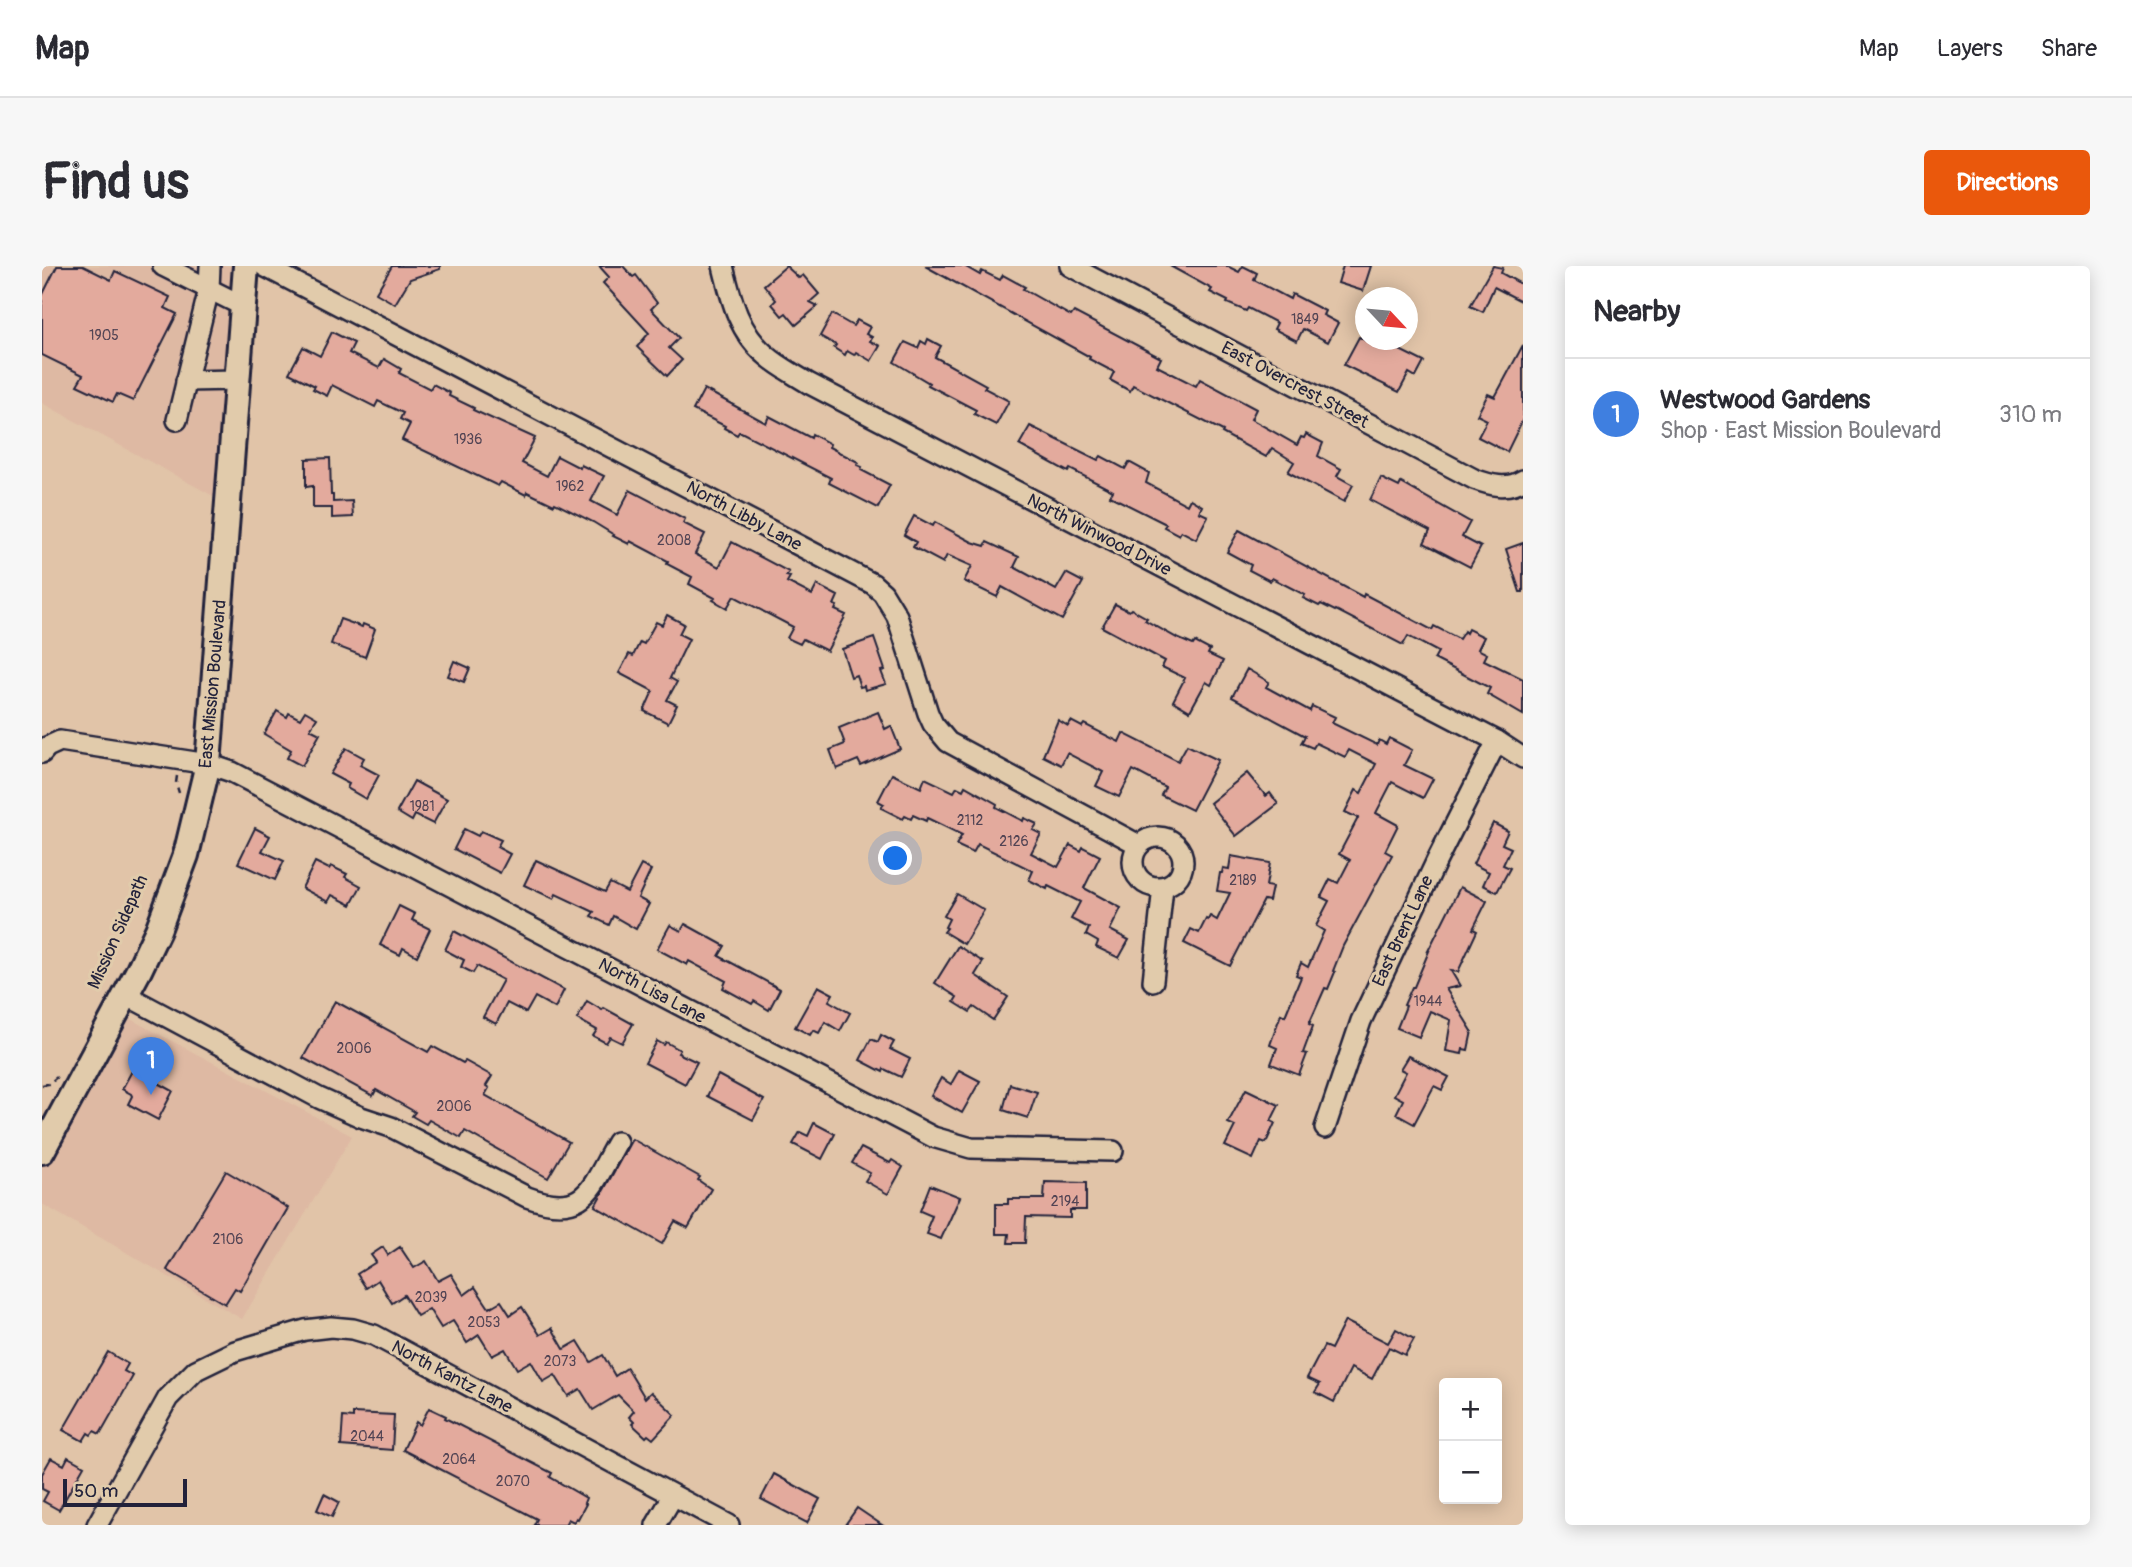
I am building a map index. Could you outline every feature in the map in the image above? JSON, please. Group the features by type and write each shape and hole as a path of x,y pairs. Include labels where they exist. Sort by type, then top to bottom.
{"main road":[{"name":"East Mission Boulevard","path":"42,1151 49,1123 126,995 158,930 186,855 208,764 246,266"}],"street":[{"path":"163,266 243,306"},
{"path":"177,420 209,289 210,266"},
{"name":"North Libby Lane","path":"264,266 873,584 883,593 897,616 928,713 933,724 948,742 1139,845"},
{"name":"North Winwood Drive","path":"723,266 741,325 765,355 808,383 1497,741 1523,758"},
{"name":"East Overcrest Street","path":"1070,266 1474,479 1494,486 1517,484 1523,480"},
{"path":"186,381 237,380"},
{"name":"North Lisa Lane","path":"42,752 60,741 208,764 232,772 933,1137 971,1148 1113,1151"},
{"name":"East Brent Lane","path":"1325,1129 1360,1021 1497,741"},
{"path":"1161,837 1180,849 1183,856 1181,872 1177,879 1163,887 1147,885 1136,874 1133,859 1139,845 1145,840 1161,837"},
{"path":"1153,981 1163,887"},
{"path":"126,995 319,1098 360,1117 391,1127 527,1198 545,1204 579,1201 587,1195 617,1142"},
{"name":"North Kantz Lane","path":"97,1525 168,1398 196,1370 235,1352 305,1330 331,1327 374,1335 729,1525"},
{"path":"656,1525 673,1496"}],"path":[{"path":"177,771 176,783 180,797"},
{"path":"42,1085 55,1079 62,1069"}],"shaded area":[{"path":"42,266 246,266 228,504 42,403"},
{"path":"117,1012 352,1136 242,1319 42,1204 42,1151"}],"building":[{"path":"57,266 83,266 111,280 115,271 170,297 165,308 177,314 133,401 117,394 113,402 77,385 83,375 42,355 42,296"},
{"path":"392,266 440,266 440,269 410,279 395,304 376,293"},
{"path":"599,266 623,266 633,277 636,275 657,303 651,309 679,338 669,348 682,360 667,376 637,347 649,333 603,283 609,277"},
{"path":"786,266 799,278 803,275 819,294 810,302 818,306 796,325 786,313 782,316 772,304 776,300 764,285"},
{"path":"925,266 964,266 980,275 982,271 1000,280 1003,275 1071,316 1074,312 1161,358 1157,366 1196,386 1200,379 1256,409 1251,419 1297,445 1306,434 1323,443 1318,456 1341,469 1337,476 1353,485 1344,502 1288,472 1294,462 1272,448 1266,457 1222,433 1223,431 1133,385 1130,391 1110,380 1114,372 1089,359 1090,357"},
{"path":"1170,266 1227,266 1239,272 1243,266 1257,273 1254,280 1290,299 1292,294 1325,311 1323,315 1338,323 1328,342 1303,329 1297,341 1274,329 1277,323 1248,308 1246,311 1227,303 1228,301 1210,292 1212,289"},
{"path":"1343,266 1371,266 1364,287 1355,288 1338,283"},
{"path":"1493,266 1503,268 1501,273 1523,285 1523,302 1494,287 1483,312 1470,306"},
{"path":"832,314 853,326 857,320 870,327 866,334 872,337 870,341 880,346 871,361 856,352 854,355 847,351 845,355 834,348 836,345 820,336"},
{"path":"332,332 354,343 349,353 379,368 384,359 401,369 399,373 430,389 433,384 450,393 449,396 474,408 473,410 535,438 522,463 547,476 557,456 604,476 591,501 617,515 630,490 685,519 683,523 705,534 695,554 719,567 732,542 789,572 786,576 790,577 787,582 812,595 817,585 838,596 835,610 846,615 827,651 803,639 800,644 787,638 793,627 734,596 727,608 689,584 692,577 667,564 668,561 630,541 629,544 613,536 593,522 555,503 554,505 527,492 526,495 501,482 498,486 402,440 410,424 400,419 403,413 378,401 375,407 332,385 327,396 313,389 315,386 289,373 303,347 320,356"},
{"path":"928,339 941,346 935,357 1009,401 996,425 974,414 976,410 928,385 929,383 894,362 905,342 918,348 921,341 926,344"},
{"path":"1355,344 1355,350 1400,350 1424,362 1416,377 1409,373 1399,392 1344,365"},
{"path":"1523,345 1523,419 1507,452 1478,437 1487,420 1477,415 1488,394 1495,397"},
{"path":"704,389 766,423 769,416 811,438 812,434 830,444 829,447 858,462 861,470 890,485 878,508 829,483 831,478 741,432 737,435 693,410"},
{"path":"1030,426 1098,460 1101,456 1125,469 1129,462 1149,473 1146,483 1187,505 1190,499 1202,506 1199,512 1208,516 1196,539 1181,531 1179,535 1164,527 1166,524 1110,496 1113,491 1070,469 1068,472 1019,445"},
{"path":"330,458 333,502 352,501 353,517 332,518 332,508 313,508 313,486 306,487 306,459"},
{"path":"1381,478 1399,487 1401,483 1470,522 1462,537 1481,547 1470,567 1424,543 1430,531 1370,500"},
{"path":"914,516 933,526 935,522 972,542 985,546 987,542 1019,557 1014,567 1056,590 1066,573 1083,582 1062,620 1002,587 997,597 964,581 972,566 947,555 943,563 913,547 916,542 904,535"},
{"path":"1239,530 1363,597 1364,594 1432,630 1434,626 1459,639 1468,629 1484,637 1478,649 1487,654 1484,660 1523,679 1523,715 1487,694 1490,688 1434,659 1438,652 1408,636 1403,645 1336,610 1303,598 1305,595 1272,578 1270,581 1249,570 1251,565 1227,552"},
{"path":"1523,543 1523,592 1520,592 1506,549"},
{"path":"1115,604 1129,611 1131,609 1177,638 1193,645 1195,642 1210,650 1208,654 1223,661 1211,685 1206,682 1190,711 1173,701 1185,678 1162,667 1165,661 1102,627"},
{"path":"667,615 684,624 679,634 689,639 670,678 677,682 667,700 677,705 668,723 644,711 653,691 619,673 629,654 633,656 640,642 644,644 656,622 662,625"},
{"path":"340,619 375,629 365,657 331,644"},
{"path":"874,638 885,670 881,671 886,684 865,690 864,686 860,687 856,675 851,677 842,649"},
{"path":"454,661 470,668 464,682 448,676"},
{"path":"1247,669 1269,682 1266,687 1310,711 1312,706 1335,717 1332,723 1377,745 1379,740 1386,744 1389,738 1412,750 1404,765 1433,779 1423,798 1392,782 1376,813 1398,825 1385,851 1392,855 1343,946 1328,989 1325,988 1309,1024 1313,1026 1303,1053 1307,1054 1299,1075 1271,1064 1277,1048 1270,1045 1281,1014 1285,1016 1301,977 1296,975 1301,963 1308,967 1324,931 1316,926 1329,901 1321,897 1330,879 1338,883 1350,860 1339,854 1358,818 1345,812 1356,790 1361,793 1376,764 1349,750 1345,757 1316,743 1313,748 1301,743 1305,736 1232,697"},
{"path":"277,711 287,717 289,713 300,719 305,711 317,718 310,729 320,734 302,766 287,758 291,750 264,734"},
{"path":"878,712 885,729 891,726 900,749 861,766 858,760 837,769 830,750 845,744 839,728"},
{"path":"1058,720 1068,726 1071,721 1082,727 1084,724 1119,742 1123,733 1178,761 1187,745 1218,760 1192,810 1161,795 1165,787 1133,770 1119,797 1096,786 1103,772 1067,753 1061,765 1043,756"},
{"path":"346,748 364,758 360,765 379,775 366,799 347,788 349,784 330,774"},
{"path":"1247,773 1266,796 1270,793 1278,804 1236,836 1210,803"},
{"path":"892,774 921,788 925,778 954,792 957,787 963,790 965,786 997,804 996,807 1023,821 1024,818 1037,824 1033,830 1041,834 1031,853 1058,867 1070,845 1081,851 1083,847 1100,856 1084,888 1121,908 1110,930 1129,940 1119,958 1096,947 1098,942 1086,935 1089,928 1071,919 1080,902 1029,880 1033,871 978,844 973,853 956,845 962,835 927,818 926,821 913,815 911,819 905,816 903,819 881,808 884,804 878,801"},
{"path":"414,781 447,799 433,824 415,815 412,821 397,812"},
{"path":"1493,823 1508,831 1502,844 1511,848 1503,865 1510,868 1497,892 1483,885 1489,872 1473,864"},
{"path":"255,828 270,836 262,851 284,861 275,880 238,863"},
{"path":"464,829 478,836 481,831 501,840 497,847 510,854 500,873 454,849"},
{"path":"1231,856 1270,863 1266,886 1272,887 1269,901 1264,900 1230,966 1184,943 1191,929 1199,933 1210,916 1217,920 1230,893 1217,891 1220,873 1223,868 1229,869"},
{"path":"536,860 605,892 610,883 627,892 641,865 651,870 638,898 649,904 636,929 613,916 609,925 591,916 594,912 556,894 554,899 524,885"},
{"path":"315,862 347,874 345,877 361,886 351,905 332,895 328,902 302,888"},
{"path":"1460,887 1487,901 1473,929 1477,931 1458,972 1451,971 1460,986 1446,989 1472,1031 1468,1050 1463,1049 1462,1054 1446,1051 1451,1020 1430,1011 1419,1037 1397,1028 1428,951"},
{"path":"957,894 984,910 964,944 944,932 949,919 944,916"},
{"path":"399,906 415,914 412,920 430,929 417,956 403,948 400,955 380,945"},
{"path":"685,924 725,946 719,956 780,989 769,1010 723,988 726,981 689,961 687,965 657,949 670,925 681,931"},
{"path":"454,931 564,990 555,1008 535,997 526,1013 507,1003 496,1024 483,1017 503,980 477,966 473,973 461,967 464,960 445,950"},
{"path":"958,946 983,962 975,975 1008,997 993,1020 974,1007 970,1012 954,1002 957,997 935,983"},
{"path":"818,986 833,994 829,1001 850,1013 840,1031 825,1022 819,1033 813,1030 810,1035 795,1027"},
{"path":"335,1001 428,1052 432,1046 492,1076 486,1086 489,1088 485,1095 569,1142 548,1178 465,1131 461,1138 429,1120 426,1124 412,1116 415,1112 376,1090 373,1096 303,1058"},
{"path":"587,1001 633,1024 622,1043 610,1037 606,1043 593,1036 597,1030 577,1019"},
{"path":"881,1035 894,1042 890,1049 910,1059 901,1077 884,1069 883,1072 860,1060 871,1039 878,1042"},
{"path":"657,1041 664,1045 666,1042 680,1050 678,1053 697,1062 685,1084 645,1063"},
{"path":"1408,1056 1449,1077 1442,1090 1434,1086 1414,1124 1396,1114 1403,1100 1394,1095 1406,1072 1400,1069"},
{"path":"133,1069 173,1091 158,1120 128,1104 132,1096 122,1089"},
{"path":"959,1070 980,1081 962,1113 931,1096 941,1078 951,1084"},
{"path":"718,1075 764,1100 753,1120 707,1096"},
{"path":"1010,1084 1037,1092 1028,1118 1003,1110"},
{"path":"1246,1089 1279,1105 1271,1121 1275,1123 1266,1143 1261,1141 1253,1159 1225,1146 1235,1126 1228,1123"},
{"path":"814,1123 835,1134 822,1159 793,1144 800,1132 808,1136"},
{"path":"632,1139 700,1177 698,1180 711,1189 688,1228 675,1221 662,1244 595,1206"},
{"path":"861,1148 903,1167 888,1194 865,1181 870,1173 852,1163"},
{"path":"226,1171 288,1208 240,1291 235,1288 225,1304 167,1270"},
{"path":"1045,1182 1086,1183 1086,1210 1070,1210 1070,1218 1026,1217 1025,1243 1008,1243 1009,1234 996,1234 996,1204 1008,1204 1008,1199 1044,1199"},
{"path":"930,1185 960,1197 941,1239 927,1234 932,1216 920,1211"},
{"path":"383,1247 388,1255 400,1247 414,1268 426,1261 438,1281 451,1274 464,1295 475,1287 489,1308 501,1301 510,1315 522,1307 540,1335 552,1328 564,1349 578,1341 591,1362 603,1355 615,1376 627,1368 645,1398 651,1392 675,1415 653,1439 648,1435 646,1437 632,1424 634,1422 629,1417 634,1411 618,1395 593,1410 580,1389 568,1396 555,1375 543,1382 531,1361 517,1369 505,1349 492,1356 479,1335 467,1343 453,1321 441,1328 429,1309 417,1316 404,1295 392,1303 378,1280 366,1288 357,1274 376,1262 371,1255"},
{"path":"1345,1321 1388,1343 1396,1329 1414,1339 1405,1355 1389,1347 1372,1379 1351,1368 1334,1402 1315,1392 1320,1384 1307,1378 1324,1346 1331,1349"},
{"path":"108,1352 128,1364 124,1371 133,1376 100,1434 94,1431 91,1435 88,1433 83,1441 63,1430"},
{"path":"429,1408 552,1473 550,1477 586,1498 586,1504 578,1519 574,1522 568,1519 565,1525 534,1525 537,1519 403,1450 416,1422 420,1425"},
{"path":"353,1413 394,1415 392,1450 341,1446 343,1417 353,1418"},
{"path":"68,1457 84,1466 59,1510 43,1501 48,1492 42,1489 42,1474 51,1458 64,1465"},
{"path":"774,1474 820,1499 807,1523 761,1499"},
{"path":"324,1494 339,1502 332,1517 317,1510"},
{"path":"857,1508 882,1525 845,1525"}],"place":[{"name":"Westwood Gardens","path":"151,1095"}]}
